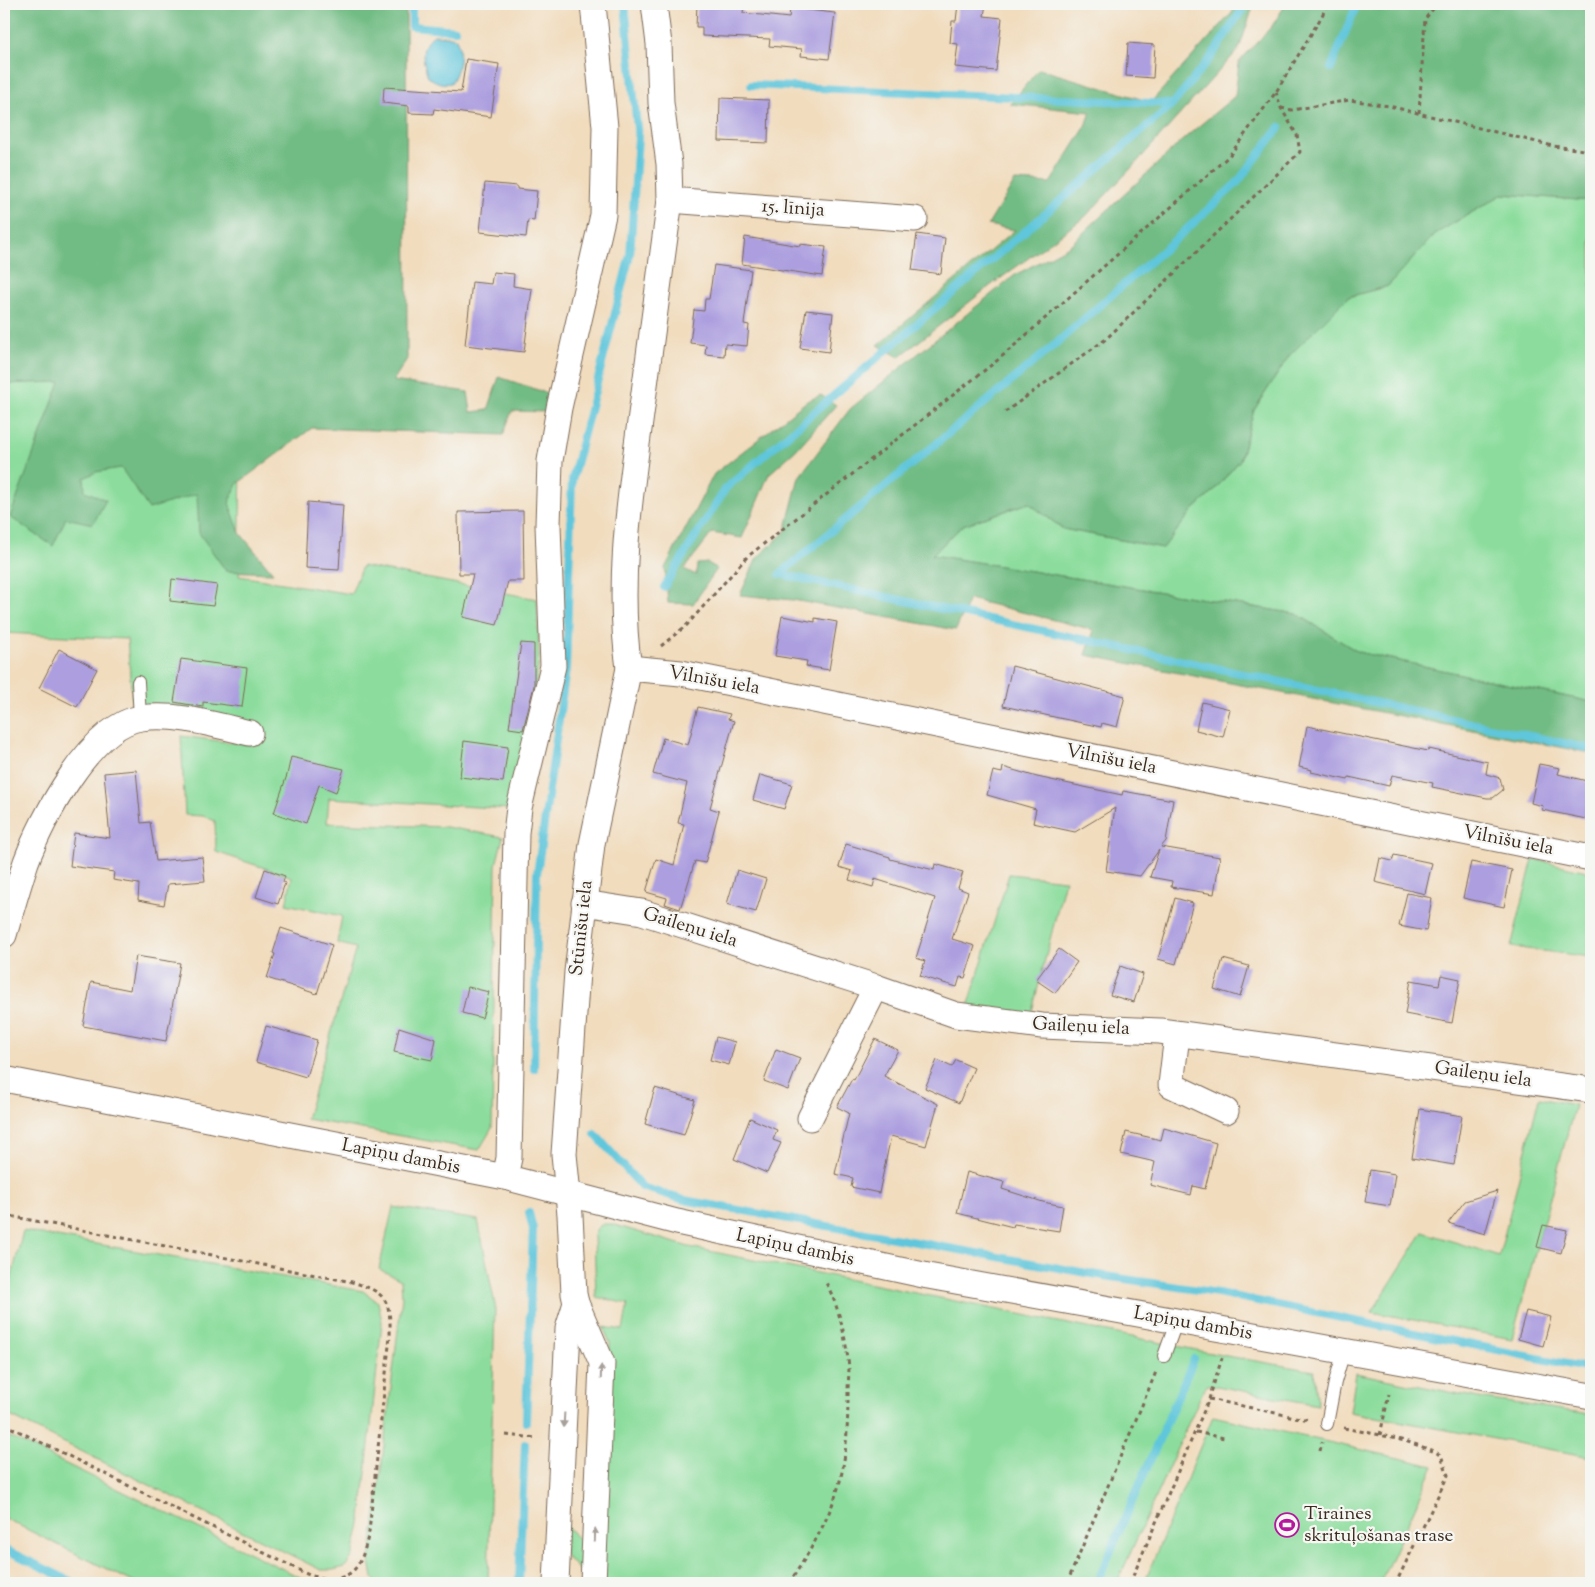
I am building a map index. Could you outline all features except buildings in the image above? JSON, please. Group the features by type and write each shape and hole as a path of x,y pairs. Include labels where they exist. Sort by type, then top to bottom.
{"street":[{"path":"505,1177 509,1158 516,833 519,808 552,666 548,525 550,461 559,408 603,215 605,127 593,4"},
{"path":"629,668 625,642 624,600 628,507 670,200 669,164 661,103 659,44 654,4"},
{"name":"15. līnija","path":"670,200 916,219"},
{"name":"Vilnīšu iela","path":"629,668 681,673 1591,858"},
{"name":"Stūnīšu iela","path":"576,1303 564,1154 577,972 592,844 629,668"},
{"path":"4,935 27,860 47,818 78,765 112,731 140,718 156,717 194,720 250,733"},
{"name":"Gaileņu iela","path":"584,903 642,912 876,987 956,1015 1042,1026 1160,1031 1176,1035 1591,1090"},
{"path":"810,1118 876,987"},
{"path":"1176,1035 1171,1085 1226,1111"},
{"name":"Lapiņu dambis","path":"4,1079 505,1177 677,1222 928,1276 1591,1396"},
{"path":"556,1583 568,1329 576,1303"},
{"path":"576,1303 602,1363 593,1583"}],"lane":[{"path":"138,682 140,718"},
{"path":"1164,1356 1177,1320"},
{"path":"1327,1424 1335,1382 1344,1351"}],"path":[{"path":"629,668 688,625 747,557 999,359 1222,163 1276,92 1322,16 1327,4"},
{"path":"1419,114 1425,19 1437,4"},
{"path":"1005,412 1106,339 1300,152 1297,135 1281,108 1276,92"},
{"path":"1281,108 1292,110 1350,100 1389,106 1553,146 1591,151"},
{"path":"4,1215 352,1282 369,1287 380,1293 389,1309 390,1336 369,1532 364,1551 356,1568 344,1577 328,1579"},
{"path":"789,1583 811,1549 826,1518 840,1482 846,1440 849,1361 839,1317 830,1290 809,1251"},
{"path":"1066,1583 1164,1356"},
{"path":"1130,1583 1209,1399 1222,1358"},
{"path":"1380,1435 1389,1394"},
{"path":"4,1424 309,1575 343,1583"},
{"path":"1195,1432 1224,1438"},
{"path":"506,1435 563,1440"},
{"path":"1396,1583 1448,1475 1441,1455 1432,1450"}],"green space":[{"path":"4,4 406,4 407,359 393,381 468,392 471,412 488,410 499,377 553,395 547,412 512,411 503,435 312,428 237,484 229,503 240,533 273,573 226,571 199,533 197,494 149,509 121,468 96,472 84,478 85,491 106,500 93,524 66,518 53,546 10,517 60,382 4,384"},
{"path":"1236,4 1254,4 1239,49 1085,217 990,286 899,357 878,345 1015,230 988,225 1015,181 1050,183 1086,126 1091,112 1010,104 1039,69 1151,102 1232,13"},
{"path":"1286,4 1591,4 1591,201 1503,194 1435,234 1388,286 1348,297 1289,356 1254,410 1240,460 1212,493 1193,510 1163,548 1063,529 1029,503 963,525 932,555 1297,614 1358,652 1591,702 1591,753 1086,655 1094,630 969,599 956,630 793,600 740,595 757,558 785,532 799,477 850,409 1015,275 1069,246 1187,136 1235,96 1239,62 1272,26"},
{"path":"1503,194 1591,201 1591,702 1358,652 1297,614 932,555 963,525 1029,503 1063,529 1163,548 1193,510 1212,493 1240,460 1254,410 1289,356 1348,297 1388,286 1435,234"},
{"path":"60,381 242,406 239,576 351,594 362,566 537,599 539,657 535,694 510,809 329,798 327,823 446,827 503,837 496,865 492,1128 479,1150 306,1119 356,948 337,943 342,916 286,904 292,877 216,852 215,821 203,816 185,815 181,736 251,745 256,726 129,717 132,699 127,639 4,633 4,384"},
{"path":"821,395 836,405 796,450 769,474 742,538 712,533 684,569 696,575 697,564 708,563 717,569 693,604 668,603 665,568 714,474 807,401"},
{"path":"1533,859 1591,872 1591,957 1511,947"},
{"path":"1009,874 1065,880 1031,1015 968,1007"},
{"path":"1539,1098 1575,1105 1512,1339 1372,1312 1423,1232 1499,1256"},
{"path":"393,1207 478,1220 495,1305 488,1583 377,1583 373,1578 370,1561 402,1297 401,1280 379,1269"},
{"path":"603,1224 611,1224 689,1247 1221,1355 1314,1371 1318,1405 1206,1384 1117,1583 599,1583 610,1343 603,1327 623,1330 628,1304 596,1297 594,1235 598,1227"},
{"path":"23,1231 363,1291 378,1302 382,1322 361,1519 353,1556 345,1567 321,1570 4,1413 4,1304"},
{"path":"1356,1373 1484,1399 1591,1414 1591,1457 1350,1412"},
{"name":"Tīraines skrituļošanas trase","path":"1213,1416 1434,1466 1380,1583 1144,1583"},
{"path":"4,1434 312,1583 135,1583 4,1518"},
{"path":"566,1525 587,1549 586,1578 565,1555"}],"water":[{"path":"434,35 448,36 456,39 458,44 459,61 451,83 439,83 428,77 423,54 426,44"}],"waterway":[{"path":"412,4 412,26 455,30"},
{"path":"534,1069 537,874 566,669 572,480 630,255 638,138 625,4"},
{"path":"664,587 726,488 1173,104 1211,57 1246,4"},
{"path":"1331,68 1357,4"},
{"path":"751,85 1173,104"},
{"path":"780,574 1045,353 1176,239 1237,183 1280,127"},
{"path":"780,574 1591,749"},
{"path":"595,1134 642,1187 684,1200 1092,1274 1218,1293 1591,1369"},
{"path":"526,1422 533,1229 529,1213"},
{"path":"1097,1583 1194,1359"},
{"path":"519,1583 525,1444"},
{"path":"4,1549 75,1583"}],"place":[{"name":"Tīraines skrituļošanas trase","path":"1287,1525"}]}
